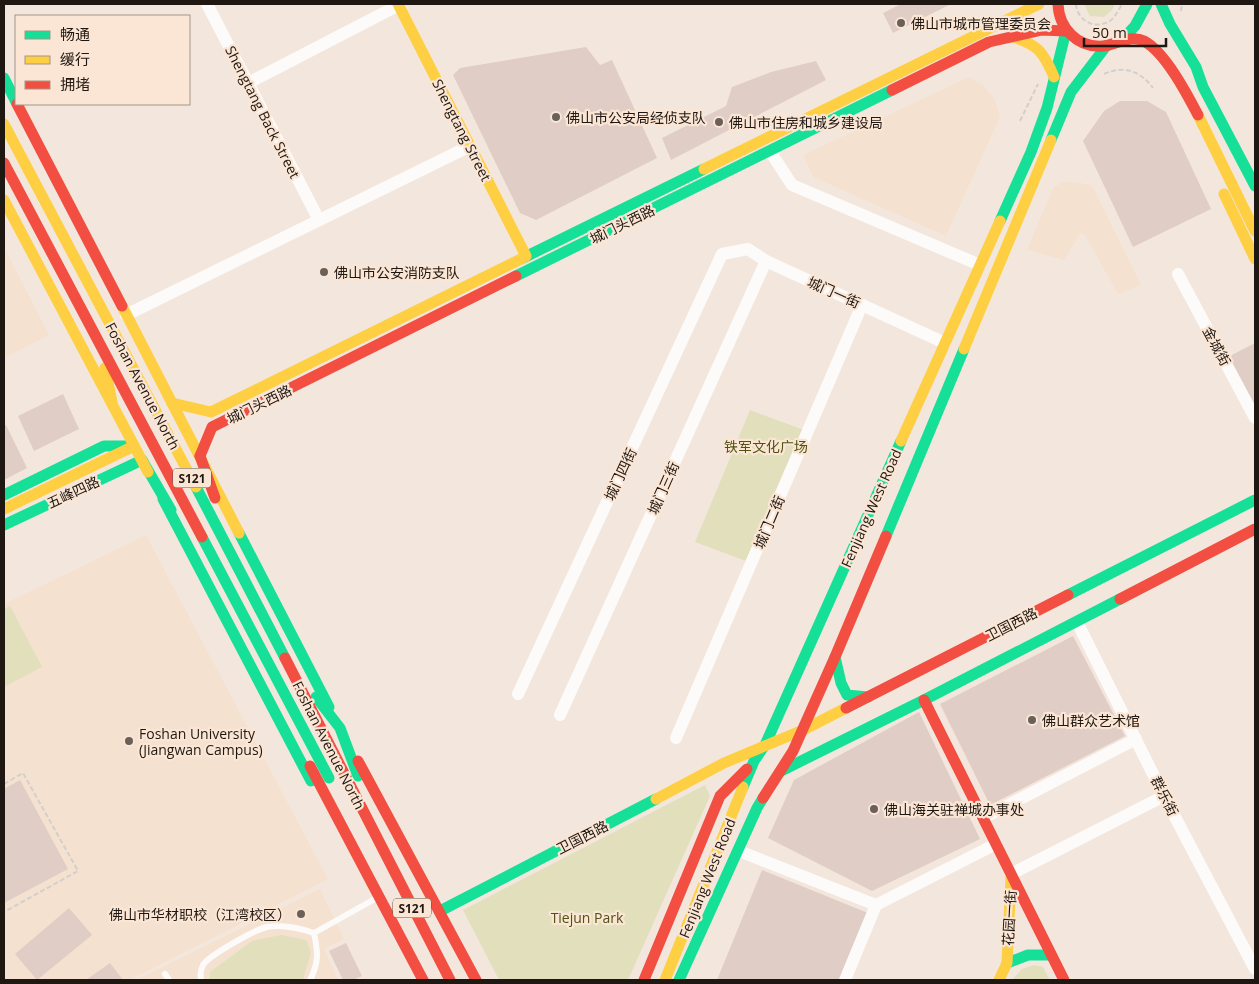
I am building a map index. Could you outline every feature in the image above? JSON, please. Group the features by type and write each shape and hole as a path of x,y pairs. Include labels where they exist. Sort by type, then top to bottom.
{"main road":[{"name":"Shengtang Street","path":"398,4 526,256"},
{"name":"城门头西路","path":"172,403 211,412 1039,4"},
{"path":"1058,4 1058,11 1066,32 1078,41 1091,46 1138,39 1147,43 1178,81 1189,98 1255,230"},
{"path":"1122,40 1135,26 1147,4"},
{"path":"1160,4 1196,67 1225,109 1255,167"},
{"name":"城门头西路","path":"200,456 212,427 988,42 1042,30 1066,32"},
{"name":"Fenjiang West Road","path":"679,980 743,848 757,808 767,766 765,746 1031,152 1047,108 1066,32"},
{"path":"1012,37 1029,41 1045,56 1054,77"},
{"name":"Fenjiang West Road","path":"665,980 693,912 767,766 793,751 803,730 1071,92 1107,45"},
{"path":"1196,67 1203,87 1255,186"},
{"name":"Foshan Avenue North","path":"4,78 15,99"},
{"path":"1189,98 1193,131"},
{"name":"Foshan Avenue North","path":"18,105 200,456"},
{"name":"Foshan Avenue North","path":"4,124 241,572 450,980"},
{"name":"Foshan Avenue North","path":"4,163 351,820"},
{"path":"1218,182 1255,259"},
{"path":"4,200 134,446 215,588 423,980"},
{"path":"101,344 112,402"},
{"path":"4,495 104,446 134,446"},
{"name":"五峰四路","path":"4,509 134,446"},
{"path":"200,456 241,572"},
{"path":"200,456 340,728 476,980"},
{"path":"142,460 373,900 412,980"},
{"name":"五峰四路","path":"5,525 142,460"},
{"name":"卫国西路","path":"440,911 724,763 803,730 1255,500"},
{"name":"卫国西路","path":"767,766 801,761 1077,622 1255,529"},
{"path":"284,657 340,728 368,800 464,980"},
{"path":"835,657 841,683 847,695 868,697"},
{"path":"924,700 1064,980"},
{"path":"688,980 743,848 779,786 801,761"},
{"path":"724,763 767,766"},
{"path":"644,980 720,796 767,766"},
{"name":"花园一街","path":"999,980 1007,962 1011,874"},
{"name":"S121","path":"382,879 436,980"},
{"path":"668,924 693,912"},
{"path":"1009,926 1026,920 1034,921"},
{"path":"668,924 677,951"},
{"name":"花园一街","path":"1007,962 1036,953 1051,954"}],"street":[{"name":"Shengtang Back Street","path":"207,4 319,220"},
{"path":"248,83 398,4"},
{"path":"126,315 470,146"},
{"path":"770,151 792,184 980,265"},
{"name":"城门一街","path":"722,254 748,249 766,261 945,343"},
{"name":"城门四街","path":"518,694 722,254"},
{"name":"城门三街","path":"560,715 766,261"},
{"name":"金城街","path":"1178,274 1255,418"},
{"name":"城门二街","path":"676,738 862,305"},
{"name":"群乐街","path":"1077,622 1164,796 1255,969"},
{"path":"983,818 1136,739"},
{"path":"1011,874 1164,796"},
{"path":"845,980 876,905 996,844"},
{"path":"743,848 876,905"}],"lane":[{"path":"201,980 200,975 204,964 216,954 266,927 299,928 314,933 373,900"},
{"path":"310,980 315,971 318,953 314,933"}],"path":[{"path":"1076,4 1080,17 1086,23 1096,25 1110,21 1122,4"},
{"path":"1099,76 1114,70 1138,72 1153,88"},
{"path":"1020,122 1040,80"},
{"path":"4,784 23,773 78,871 4,912"}],"shaded area":[{"path":"969,77 984,86 995,100 1000,117 946,236 813,177 803,155"},
{"path":"1062,182 1092,185 1141,285 1118,294 1084,234 1080,234 1064,260 1027,250 1053,188"},
{"path":"4,247 49,335 4,358"},
{"name":"Foshan University (Jiangwan Campus)","path":"146,535 328,879 132,980 4,980 4,604"},
{"name":"佛山市华材职校（江湾校区）","path":"320,889 344,939 324,949 338,980 136,980"}],"green space":[{"path":"1084,4 1115,4 1112,10 1104,17 1090,16"},
{"name":"铁军文化广场","path":"750,410 804,430 746,561 695,542"},
{"path":"10,606 42,667 4,687 4,610"},
{"name":"Tiejun Park","path":"705,785 710,796 628,980 499,980 463,910"},
{"path":"281,935 306,940 311,952 303,980 210,980 210,972 252,941"},
{"path":"1034,965 1043,967 1050,980 1012,980 1022,969"}],"building":[{"name":"佛山市城市管理委员会","path":"901,4 951,4 893,33 883,13"},
{"name":"佛山市公安局经侦支队","path":"586,47 600,65 612,60 657,158 536,220 520,213 453,75 460,68"},
{"name":"佛山市住房和城乡建设局","path":"816,61 826,80 671,160 662,138 726,106 732,87 771,72"},
{"path":"1120,101 1147,101 1166,112 1211,209 1133,247 1083,141 1104,111"},
{"path":"1255,343 1255,414 1226,358"},
{"path":"63,394 79,429 34,451 18,416"},
{"path":"6,425 27,468 4,480 4,426"},
{"name":"佛山群众艺术馆","path":"1073,636 1125,736 990,805 940,704"},
{"name":"佛山海关驻禅城办事处","path":"919,712 980,839 872,891 768,838 794,780"},
{"path":"20,780 68,869 4,903 4,789"},
{"path":"762,870 868,913 841,980 717,980"},
{"path":"69,908 92,935 37,980 15,954"},
{"path":"346,943 362,976 353,980 343,980 329,951"},
{"path":"110,963 123,980 86,980"}],"traffic: fast":[{"path":"1122,40 1135,26 1147,4"},
{"path":"1161,4 1170,24 1196,67 1203,87 1255,186"},
{"path":"1000,221 1031,152 1047,108 1066,31"},
{"path":"1051,140 1071,92 1107,45"},
{"path":"4,78 15,100"},
{"path":"516,276 892,90"},
{"path":"523,258 704,169"},
{"path":"886,536 964,349"},
{"path":"743,787 754,761 765,745 901,441"},
{"path":"4,495 104,446 129,446"},
{"path":"4,525 142,460"},
{"path":"142,460 171,510"},
{"path":"196,487 285,658"},
{"path":"163,499 311,781"},
{"path":"1068,595 1255,500"},
{"path":"239,533 329,707"},
{"path":"202,537 329,778"},
{"path":"781,771 1120,599"},
{"path":"835,657 841,683 847,695 868,697"},
{"path":"316,697 340,728 358,776"},
{"path":"679,980 763,798"},
{"path":"440,911 656,799"},
{"path":"1007,963 1028,955 1051,955"}],"traffic: slow":[{"path":"398,4 526,256"},
{"path":"704,169 1039,4"},
{"path":"1012,37 1034,46 1047,62 1054,77"},
{"path":"1198,115 1255,231"},
{"path":"4,124 196,487"},
{"path":"964,349 1051,140"},
{"path":"1224,194 1255,259"},
{"path":"4,200 148,472"},
{"path":"901,441 1000,221"},
{"path":"172,403 211,412 523,258"},
{"path":"122,306 239,533"},
{"path":"105,368 112,402"},
{"path":"4,509 134,446"},
{"path":"656,799 724,763 803,730 846,708"},
{"path":"665,980 743,787"},
{"path":"999,980 1007,963 1011,877"}],"traffic: jam":[{"path":"1058,4 1059,13 1066,28 1071,35 1085,44 1103,46 1128,39 1139,39 1152,46 1175,74 1198,115"},
{"path":"892,90 989,42 1042,30 1066,31"},
{"path":"18,105 122,306"},
{"path":"4,163 202,537"},
{"path":"200,456 212,427 516,276"},
{"path":"200,456 215,498"},
{"path":"1120,599 1255,529"},
{"path":"763,798 793,751 886,536"},
{"path":"846,708 1068,595"},
{"path":"285,658 450,980"},
{"path":"924,700 1064,980"},
{"path":"358,761 476,980"},
{"path":"310,766 423,980"},
{"path":"644,980 720,796 747,769"}],"place":[{"name":"佛山市城市管理委员会","path":"901,23"},
{"name":"佛山市公安局经侦支队","path":"556,117"},
{"name":"佛山市住房和城乡建设局","path":"719,122"},
{"name":"佛山市公安消防支队","path":"324,272"},
{"name":"佛山群众艺术馆","path":"1032,720"},
{"name":"Foshan University (Jiangwan Campus)","path":"129,741"},
{"name":"佛山海关驻禅城办事处","path":"874,809"},
{"name":"佛山市华材职校（江湾校区）","path":"301,914"}]}
